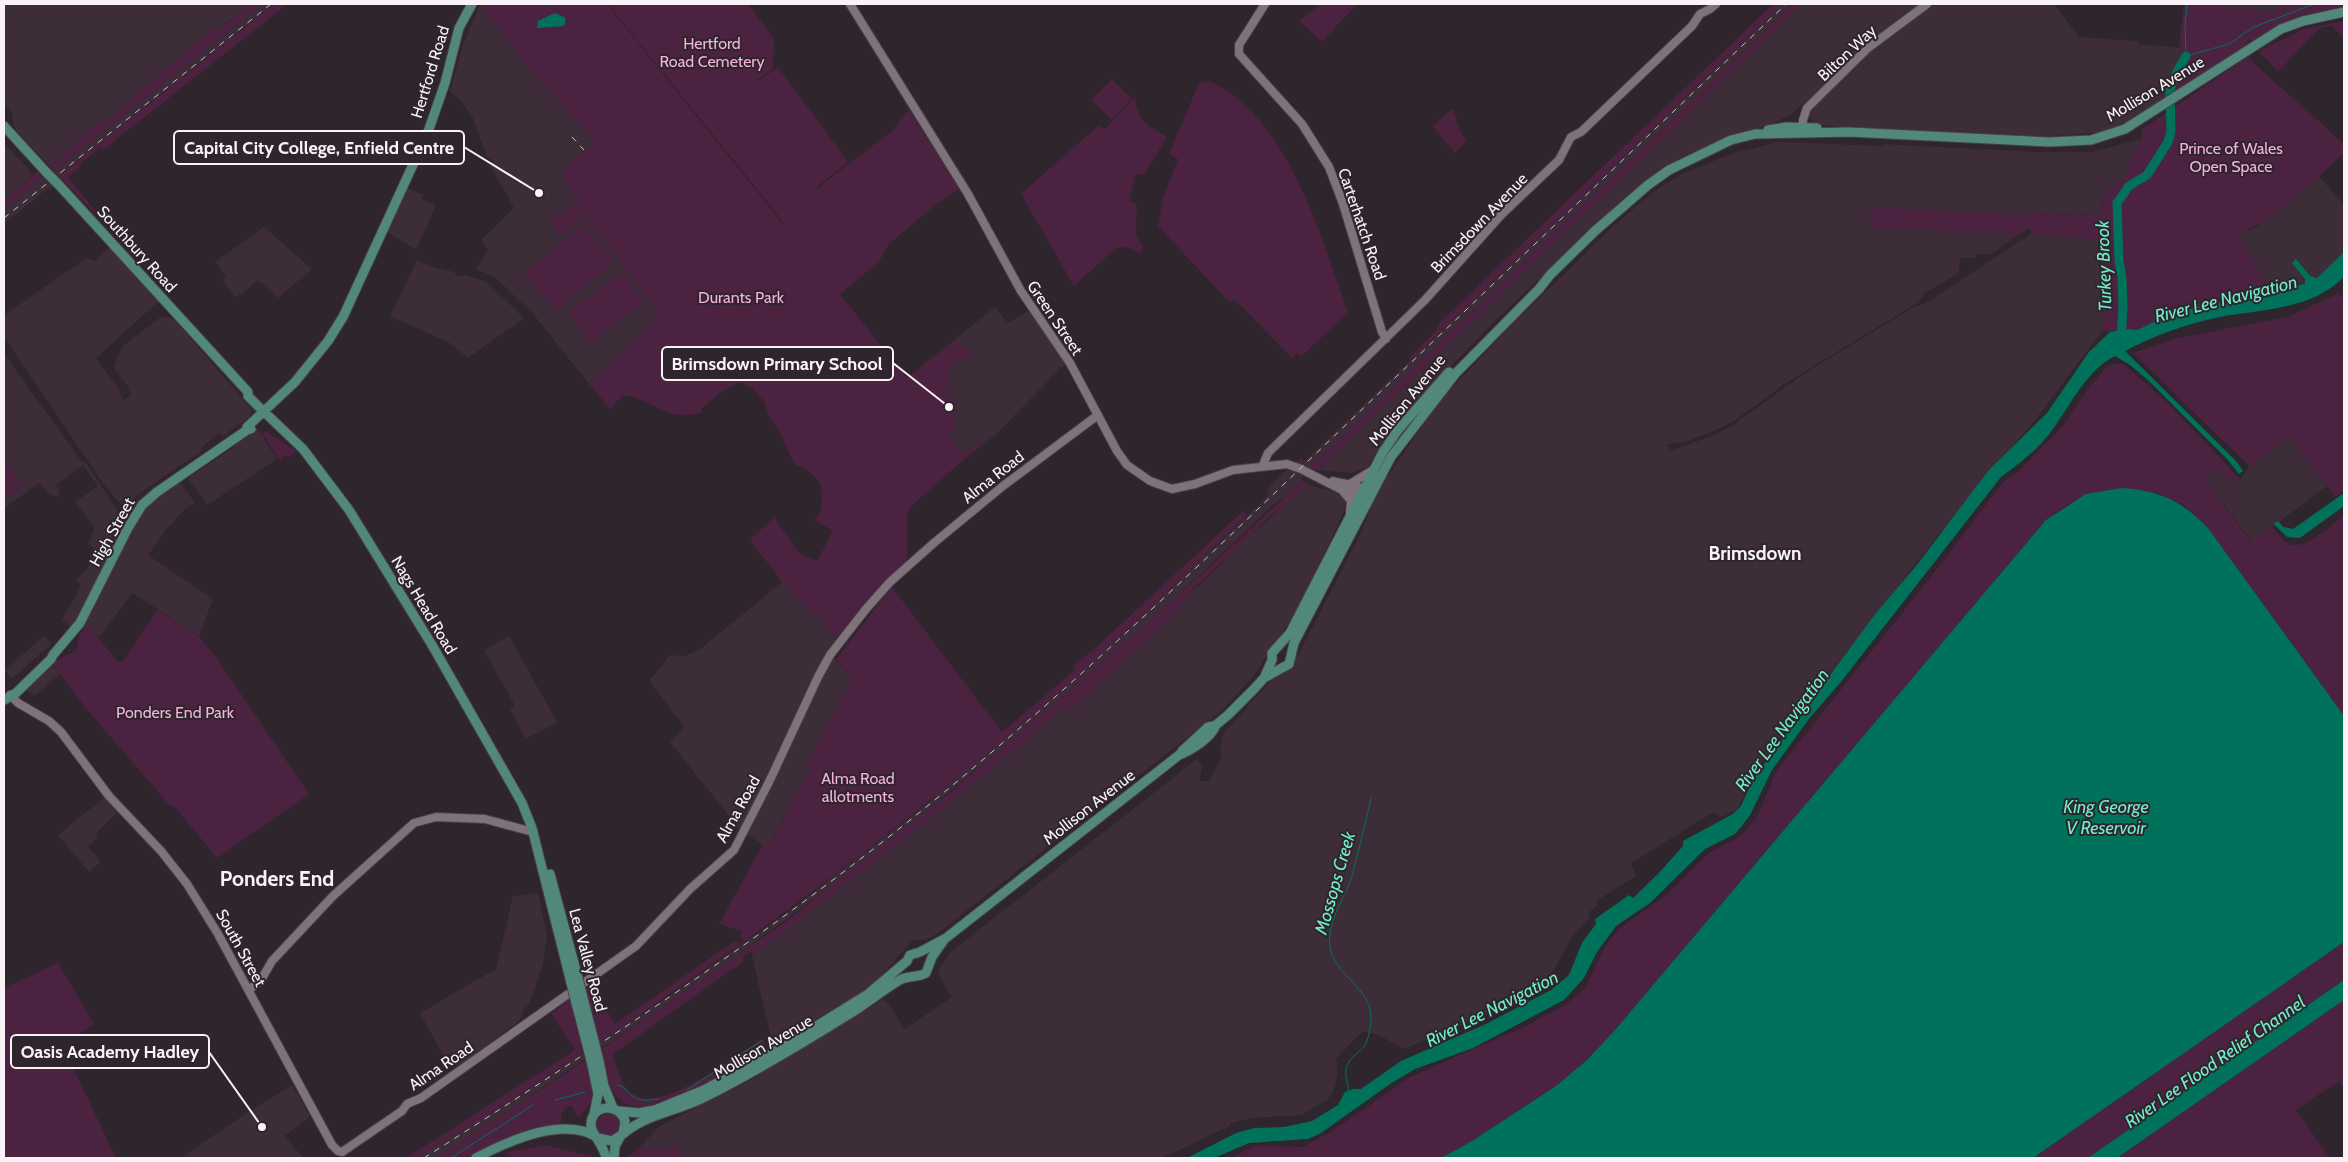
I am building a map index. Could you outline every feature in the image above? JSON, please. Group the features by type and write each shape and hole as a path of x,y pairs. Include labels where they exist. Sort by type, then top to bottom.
{"main road":[{"name":"Hertford Road","path":"382,233 435,114 446,83 459,28 472,4"},
{"name":"Mollison Avenue","path":"616,1110 639,1113 655,1110 704,1090 786,1045 849,1006 880,986 907,961 910,955 920,952 946,938 1179,755 1188,751 1213,732 1216,725 1264,678 1289,664 1291,654 1305,621 1365,494 1377,472 1416,422 1456,373 1539,289 1550,275 1632,198 1668,170 1731,140 1779,128 1802,130 1842,129 1849,132 2081,142 2125,129 2281,29 2303,20 2344,12"},
{"name":"Southbury Road","path":"4,126 248,392 248,396 268,412"},
{"name":"High Street","path":"7,698 16,693 51,659 53,654 77,629 129,526 144,502 247,430 247,427 268,412 316,358 334,332 382,233"},
{"name":"Nags Head Road","path":"268,412 283,432 287,432 313,460 349,510 432,645 522,803"},
{"name":"Mollison Avenue","path":"1264,678 1272,660 1272,653 1290,633 1349,519 1365,494"},
{"path":"1278,647 1285,647 1291,654"},
{"path":"1272,660 1276,665 1283,667"},
{"name":"Lea Valley Road","path":"522,803 536,830 533,832 596,1063 604,1086 616,1110"},
{"name":"Lea Valley Road","path":"531,819 574,980"},
{"name":"Mollison Avenue","path":"622,1135 638,1122 694,1103 752,1072 850,1014 898,981 914,975 922,975 946,938"},
{"path":"920,952 928,956 930,965"},
{"path":"907,961 907,968 914,975"},
{"name":"Lea Valley Road","path":"594,1115 598,1094 596,1063"},
{"path":"476,1158 517,1138 574,1128 599,1110 616,1110 625,1121 622,1135 615,1146 614,1158"},
{"path":"594,1115 591,1126 606,1158"},
{"path":"574,1128 612,1141 622,1135"}],"street":[{"name":"Green Street","path":"850,4 968,194 1021,291 1070,363 1117,451 1127,465 1150,481 1172,489 1195,484 1233,470 1263,465 1290,464 1340,489 1365,494"},
{"name":"Carterhatch Road","path":"1265,4 1239,45 1239,54 1302,124 1329,167 1343,204 1382,332 1386,339"},
{"name":"Brimsdown Avenue","path":"1263,465 1268,453 1425,300 1502,214 1560,160 1571,137 1581,132 1692,26 1700,14 1716,4"},
{"name":"Bilton Way","path":"1802,130 1808,108 1868,48 1927,4"},
{"name":"Alma Road","path":"338,1151 346,1150 402,1111 407,1104 420,1098 476,1060 646,937 690,889 737,845 818,676 830,655 866,609 890,582 934,542 1003,486 1098,415"},
{"path":"1350,484 1377,472"},
{"name":"Green Street","path":"1326,482 1350,484 1365,494"},
{"path":"1340,489 1352,501 1349,519"},
{"name":"South Street","path":"7,698 55,726 109,796 171,864 209,918 332,1144 338,1151"},
{"path":"249,990 260,981 272,962 330,900 414,823 429,818 445,817 489,820 533,832"},
{"path":"519,827 531,819"}],"shaded area":[{"path":"4,4 249,4 219,29 216,26 103,123 100,120 50,166 17,132 13,123 12,112 4,103"},
{"path":"263,4 274,4 50,183 53,188 51,190 48,188 4,224 4,208 43,176 45,178 54,171"},
{"path":"480,4 535,75 595,141 563,173 574,196 659,315 589,384 534,315 495,277 476,269 488,250 481,240 514,208 490,165 493,161 487,157 472,116 459,99 450,92 461,50"},
{"path":"1783,4 1793,4 1356,424 1309,468 1302,464"},
{"path":"1803,4 2054,4 2079,37 2138,41 2139,44 2183,48 2181,59 2171,79 2167,97 2134,118 2105,132 2027,138 1816,125 1810,117 1812,109 1805,102 1791,114 1776,122 1687,154 1664,167 1628,194 1495,321 1440,377 1401,421 1368,467 1351,473 1318,470"},
{"path":"2224,4 2310,4 2244,31"},
{"path":"2141,139 2122,183 2108,187 2097,216 2033,213 2030,227 1991,254 1977,254 1974,258 1960,258 1959,273 1925,293 1919,302 1786,383 1734,421 1685,442 1667,444 1671,450 1709,437 1730,427 1805,373 1914,307 1928,302 2031,234 2104,240 2100,256 2111,285 2103,330 2035,420 1939,534 1749,777 1747,790 1736,810 1722,817 1714,812 1631,863 1636,876 1596,901 1598,905 1588,913 1590,918 1574,934 1546,984 1472,1022 1403,1049 1379,1035 1363,1031 1336,1059 1338,1073 1333,1093 1327,1100 1301,1115 1252,1118 1231,1123 1230,1126 1162,1158 686,1158 679,1148 638,1149 660,1126 754,1078 882,1000 886,1001 905,1029 952,997 938,974 940,967 952,951 1197,759 1201,763 1202,769 1199,781 1209,781 1222,756 1220,750 1223,734 1292,657 1298,655 1360,535 1378,490 1440,400 1509,328 1611,228 1651,194 1680,175 1733,153 1779,142 1883,146 1883,144 2035,152 2091,152"},
{"path":"4,143 33,174 4,201"},
{"path":"2319,176 2344,205 2344,252 2317,278 2272,293 2238,234 2255,228"},
{"path":"407,188 424,195 422,199 436,205 416,250 386,231"},
{"path":"264,227 312,269 278,298 258,280 236,298 222,280 226,277 215,262"},
{"path":"110,247 158,302 96,358 118,388 123,400 130,397 129,388 114,368 117,357 124,345 162,316 174,319 252,410 249,417 222,437 219,433 201,448 202,451 137,495 126,510 105,486 4,337 4,315 87,258 94,261"},
{"path":"417,260 430,266 454,272 457,276 465,275 487,282 524,318 468,358 448,342 390,316"},
{"path":"995,307 1008,323 1030,310 1066,363 995,435 941,478 911,506 907,378"},
{"path":"5,355 80,459 86,463 118,512 127,520 72,628 62,620 81,586 76,580 87,569 95,548 88,544 95,527 75,502 98,486 83,465 56,485 60,492 58,497 49,494 39,483 4,508"},
{"path":"258,429 277,459 207,505 188,478 231,449 243,437"},
{"path":"2290,437 2327,486 2252,542 2203,476 2211,470 2239,483 2249,466"},
{"path":"1287,469 1304,476 1301,479 1302,481 1283,499 1281,498 1170,603 1058,701 881,849 714,972 456,1146 437,1158 416,1158 490,1114 666,998 785,914 917,812 1102,654 1269,495 1266,491"},
{"path":"178,479 195,503 187,507 166,530 148,555 213,599 199,636 132,593 99,637 85,622 142,509"},
{"path":"1307,485 1332,491 1345,498 1344,511 1300,606 1252,678 1221,711 937,934 924,940 913,940 871,987 778,1042 771,1037 752,956 922,826 1063,708 1070,710 1178,612 1180,602"},
{"path":"782,582 806,607 820,617 836,639 829,652 852,680 806,765 811,768 767,847 741,831 670,742 685,727 649,681 670,655 685,656 699,650"},
{"path":"44,636 51,644 12,679 4,670"},
{"path":"509,636 557,722 526,739 510,709 515,706 484,650"},
{"path":"51,664 60,674 35,696 25,689"},
{"path":"104,798 117,813 95,834 98,837 88,846 101,862 89,872 58,835"},
{"path":"538,893 547,936 543,963 530,1003 524,1008 520,1020 458,1067 449,1054 444,1057 420,1013 496,969 513,896"},
{"path":"292,1085 310,1117 284,1136 304,1158 180,1158 247,1113"}],"green space":[{"path":"249,4 263,4 54,171 50,166 100,120 103,123 216,26 220,29"},
{"path":"274,4 288,4 103,150 101,147 80,164 81,166 68,177 98,214 96,215 59,176"},
{"name":"Durants Park","path":"480,4 607,4 783,224 808,206 784,223 608,4 748,4 774,39 773,69 741,93 778,67 848,162 817,187 819,191 819,187 893,130 899,124 898,121 909,110 959,189 934,206 888,245 879,262 840,294 907,378 956,339 962,347 974,351 967,358 952,363 948,368 951,386 946,387 945,396 953,399 955,423 951,431 946,433 950,437 955,436 954,443 961,453 987,439 911,506 907,517 907,562 875,592 836,639 820,617 806,607 782,582 750,540 774,517 799,553 817,561 833,531 815,520 821,510 822,498 818,480 806,469 794,464 778,429 770,419 764,401 752,388 741,383 735,385 715,397 701,409 702,412 679,415 634,397 623,395 610,409 589,384 659,315 574,196 562,172 595,141 535,75"},
{"path":"1320,4 1357,4 1322,42 1299,21"},
{"path":"1773,4 1783,4 1302,464 1297,462 1301,458 1304,461 1410,360 1409,358 1437,330 1438,324"},
{"path":"1793,4 1803,4 1318,470 1309,468"},
{"path":"2184,4 2224,4 2231,13 2241,7 2264,13 2292,4 2344,4 2344,9 2296,20 2268,31 2257,40 2247,40 2249,46 2167,97 2183,48 2179,47"},
{"path":"2344,21 2344,38 2332,26 2320,28 2278,72 2258,51 2304,29"},
{"name":"Prince of Wales Open Space","path":"2248,57 2344,145 2344,153 2294,198 2265,220 2238,234 2272,293 2162,318 2137,330 2128,329 2109,332 2103,330 2111,285 2100,256 2104,240 2031,234 2029,227 2011,240 2010,233 1869,228 1872,207 2032,216 2032,213 2097,216 2108,187 2122,183 2141,139 2142,129"},
{"path":"1112,79 1132,99 1112,120 1091,100"},
{"path":"1209,81 1237,98 1261,122 1281,150 1313,215 1348,312 1301,357 1297,353 1292,358 1234,299 1230,303 1158,226 1163,197 1178,159 1169,154 1199,83"},
{"path":"1135,97 1139,112 1145,122 1167,137 1144,175 1136,174 1129,201 1137,204 1136,234 1143,247 1141,254 1125,248 1116,248 1074,286 1021,194 1099,125 1104,130"},
{"path":"1453,108 1459,128 1466,141 1455,153 1432,126"},
{"path":"36,172 39,172 42,178 4,208 4,201"},
{"path":"574,201 614,258 581,218 559,237 557,235 552,218 556,213 567,211"},
{"path":"582,225 614,261 556,311 524,274"},
{"path":"622,272 644,302 590,343 567,313"},
{"path":"2337,294 2344,298 2344,491 2335,497 2290,437 2249,466 2133,353 2177,338 2287,317"},
{"path":"2122,363 2167,402 2242,481 2239,483 2211,470 2203,476 2251,542 2272,527 2286,543 2302,544 2310,541 2344,515 2344,716 2208,528 2185,506 2155,492 2068,504 2046,520 1615,1030 1587,1060 1556,1086 1472,1141 1441,1158 1229,1158 1255,1146 1303,1147 1332,1131 1412,1076 1526,1026 1567,1004 1586,986 1605,946 1619,929 1665,896 1710,852 1741,836 1757,817 1777,770 1941,564 2003,482 2018,472 2062,427 2087,390 2107,366"},
{"path":"266,431 296,451 289,457 285,456 280,461 262,433"},
{"path":"4,458 22,486 4,499"},
{"path":"1302,481 1306,482 1307,485 1275,515 1273,513 1194,589 1181,604 1178,612 1070,710 1063,708 987,773 871,865 753,955 750,952 743,956 743,962 613,1054 620,1078 631,1093 636,1096 649,1098 665,1096 701,1079 763,1038 765,1045 763,1053 703,1087 653,1107 634,1107 617,1097 610,1087 600,1050 785,922 952,791 1170,603"},
{"name":"Alma Road allotments","path":"1243,511 1247,515 1115,642 1013,732 899,825 781,915 598,1043 585,989 593,987 615,1024 736,940 739,944 743,941 740,934 742,931 719,924 763,844 768,846 811,768 806,765 852,680 836,659 892,587 1002,732 1076,669 1073,666 1095,648"},
{"name":"Ponders End Park","path":"157,610 199,636 218,660 309,794 217,858 174,806 171,807 84,706 53,665 60,658 75,651 78,646 78,638 87,623 113,656 118,661 123,661"},
{"path":"2344,942 2344,980 2088,1158 2033,1158"},
{"path":"58,963 94,1024 63,1046 116,1158 4,1158 4,988"},
{"path":"570,999 585,1052 479,1121 416,1158 406,1158 575,1050 551,1014"},
{"path":"2344,1000 2344,1088 2339,1081 2296,1110 2330,1158 2117,1158"},
{"path":"587,1059 592,1083 592,1096 586,1110 580,1117 576,1116 573,1107 568,1106 562,1113 561,1127 486,1149 467,1158 437,1158"},
{"path":"609,1113 618,1116 621,1125 618,1134 609,1137 600,1134 597,1125 600,1116"},
{"path":"546,1145 595,1157 617,1158 512,1158 505,1152"},
{"path":"679,1148 686,1158 625,1158 638,1149"}],"water":[{"path":"555,13 566,18 564,26 537,28 538,21"},
{"path":"2344,252 2344,277 2316,296 2300,303 2283,307 2215,318 2192,324 2158,336 2125,351 2236,461 2243,471 2239,474 2228,460 2148,380 2130,365 2115,356 2105,362 2095,370 2079,390 2045,439 2001,477 1840,683 1808,720 1772,770 1750,815 1741,827 1735,834 1705,849 1650,903 1616,926 1597,952 1584,978 1564,1000 1473,1048 1415,1069 1390,1084 1321,1133 1308,1139 1249,1143 1214,1158 1187,1158 1236,1133 1254,1128 1284,1127 1312,1121 1338,1105 1345,1092 1361,1089 1401,1061 1486,1024 1551,990 1569,975 1582,943 1596,924 1595,919 1629,895 1633,898 1683,846 1683,841 1733,814 1741,806 1753,779 1876,613 1916,566 1989,470 2047,413 2089,352 2110,332 2128,329 2137,330 2162,318 2197,307 2262,296 2300,285 2305,283 2305,279 2292,263 2296,259 2310,276 2317,278"},
{"name":"King George V Reservoir","path":"2122,488 2148,492 2169,499 2189,510 2208,528 2344,716 2344,942 2033,1158 1441,1158 1472,1141 1556,1086 1587,1060 1615,1030 2046,520 2086,494"},
{"path":"2344,493 2344,506 2300,538 2287,537 2274,524 2278,521 2283,527 2293,529"},
{"path":"2344,980 2344,1000 2117,1158 2088,1158"}],"waterway":[{"path":"2187,4 2185,24 2186,56 2229,44 2254,27 2314,4"},
{"name":"Turkey Brook","path":"2121,340 2123,307 2117,203 2129,186 2147,175 2168,142 2171,132 2170,92 2173,79 2186,56"},
{"name":"Mossops Creek","path":"1349,1092 1346,1075 1347,1065 1368,1039 1371,1016 1369,1006 1360,990 1335,961 1331,952 1330,932 1332,922 1352,876 1371,798"},
{"path":"687,1090 761,1041"},
{"path":"617,1085 637,1099 659,1099"},
{"path":"555,1100 585,1092"},
{"path":"451,1158 533,1105"}],"railway":[{"path":"4,218 271,4"},
{"path":"424,1158 616,1033 804,902 865,856 978,764 1081,674 1182,581 1786,4"},
{"path":"572,137 584,150"}],"place":[{"name":"Capital City College, Enfield Centre","path":"539,193"},
{"name":"Brimsdown Primary School","path":"949,407"},
{"name":"Oasis Academy Hadley","path":"262,1127"}],"district":[{"name":"Brimsdown","path":"1755,553"},
{"name":"Ponders End","path":"277,878"}],"park label":[{"name":"Hertford Road Cemetery","path":"712,52"}],"water label":[{"name":"River Lee Navigation","path":"2226,299"},
{"name":"River Lee Navigation","path":"1782,730"},
{"name":"River Lee Navigation","path":"1492,1009"},
{"name":"River Lee Flood Relief Channel","path":"2215,1062"}]}
